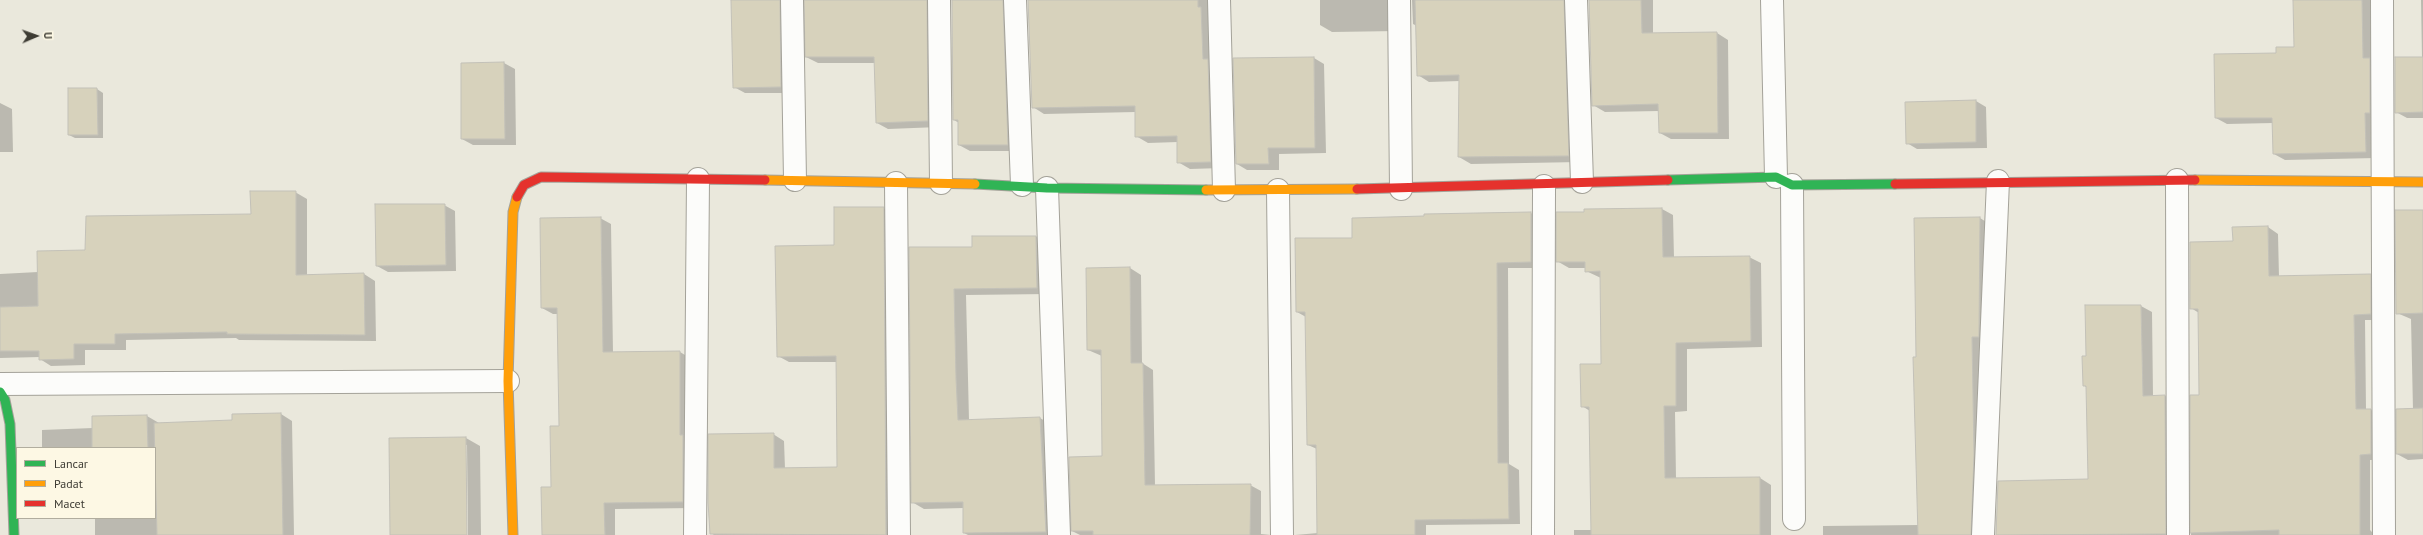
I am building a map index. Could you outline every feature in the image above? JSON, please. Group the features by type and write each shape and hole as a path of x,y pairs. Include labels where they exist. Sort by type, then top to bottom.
{"street":[{"path":"792,0 795,180"},
{"path":"939,0 941,183"},
{"path":"1015,0 1022,185"},
{"path":"1219,0 1224,190"},
{"path":"1399,0 1401,189"},
{"path":"1576,0 1582,182"},
{"path":"1772,0 1784,181 1794,519"},
{"path":"2382,0 2384,535"},
{"path":"513,535 508,381 513,212 517,196 524,186 541,177 795,180 1022,185 1046,188 1224,190 1401,189 1544,186 1582,182 2177,180 2423,182"},
{"path":"695,535 698,179"},
{"path":"2177,180 2178,535"},
{"path":"1983,535 1998,181"},
{"path":"896,183 899,535"},
{"path":"1543,535 1544,186"},
{"path":"1046,188 1059,535"},
{"path":"1278,190 1282,535"},
{"path":"0,384 508,381"},
{"path":"0,392 5,400 10,424 14,535"}],"building":[{"path":"731,0 780,0 781,87 733,88"},
{"path":"804,0 927,0 928,121 876,123 874,57 805,57"},
{"path":"952,0 1003,0 1008,145 958,145 958,120 953,120"},
{"path":"1028,0 1198,0 1198,7 1201,7 1203,59 1208,59 1211,162 1177,163 1177,136 1135,137 1135,106 1032,108"},
{"path":"1415,0 1564,0 1569,156 1458,157 1459,75 1417,76"},
{"path":"1589,0 1641,0 1642,33 1717,32 1718,133 1659,133 1658,104 1592,106"},
{"path":"2293,0 2362,0 2363,58 2370,58 2370,113 2365,113 2366,152 2273,154 2272,118 2215,118 2214,54 2276,53 2276,47 2294,47"},
{"path":"1314,57 1315,148 1268,148 1269,164 1236,164 1233,58"},
{"path":"2395,57 2423,57 2423,112 2395,113"},
{"path":"504,62 505,139 461,139 461,63"},
{"path":"68,88 97,88 98,135 68,135"},
{"path":"1976,100 1976,142 1906,144 1905,102"},
{"path":"250,191 296,191 296,275 364,273 365,335 227,334 227,332 115,334 115,344 74,344 74,359 39,360 39,351 0,351 0,307 38,306 37,251 85,250 86,216 251,214"},
{"path":"375,204 445,204 446,265 376,266"},
{"path":"834,207 884,207 886,535 710,534 708,502 708,434 774,433 774,468 837,467 836,356 777,357 775,246 834,245"},
{"path":"1662,208 1663,257 1750,256 1751,341 1676,343 1676,406 1664,406 1665,478 1760,477 1760,535 1591,535 1589,407 1581,407 1580,364 1601,364 1600,271 1585,272 1585,262 1556,262 1556,212 1584,212 1584,209"},
{"path":"2395,210 2423,210 2423,313 2396,314"},
{"path":"1531,212 1531,262 1497,263 1498,463 1508,463 1509,519 1415,520 1415,535 1317,535 1316,445 1307,445 1305,312 1296,312 1295,238 1352,238 1352,218 1424,216 1424,214"},
{"path":"601,217 603,352 680,351 680,435 683,435 683,502 604,503 605,535 542,535 541,487 551,487 550,426 559,426 557,308 541,308 540,218"},
{"path":"1980,217 1979,337 1972,337 1974,455 1971,535 1918,535 1913,357 1916,357 1914,218"},
{"path":"2268,226 2269,276 2371,274 2371,314 2354,315 2356,409 2371,409 2371,454 2360,455 2360,535 2279,535 2279,530 2190,533 2190,395 2199,395 2198,309 2190,309 2190,242 2233,241 2232,227"},
{"path":"972,236 1036,236 1037,288 954,289 956,378 958,420 1040,417 1046,532 963,533 963,502 911,503 909,247 972,247"},
{"path":"1130,267 1131,363 1143,363 1145,485 1251,484 1250,535 1093,535 1093,531 1071,531 1069,457 1102,456 1101,350 1087,350 1086,268"},
{"path":"2085,305 2141,305 2143,396 2165,395 2166,534 1996,535 1998,481 2088,479 2086,386 2083,386 2082,356 2086,356"},
{"path":"2423,408 2423,454 2396,454 2396,409"},
{"path":"281,413 283,535 157,535 156,447 155,447 154,423 232,420 232,414"},
{"path":"147,415 148,447 92,447 92,416"},
{"path":"466,437 467,535 390,535 389,438"}],"traffic: fast":[{"path":"1668,180 1776,177 1792,185 1895,184"},
{"path":"975,184 1047,188 1206,190"},
{"path":"0,392 5,400 10,424 14,535"}],"traffic: slow":[{"path":"765,180 975,184"},
{"path":"2195,180 2423,182"},
{"path":"1206,190 1357,189"},
{"path":"513,535 508,381 513,212 517,197"}],"traffic: jam":[{"path":"517,197 524,185 541,177 765,180"},
{"path":"1357,189 1668,180"},
{"path":"1895,184 2195,180"}]}
